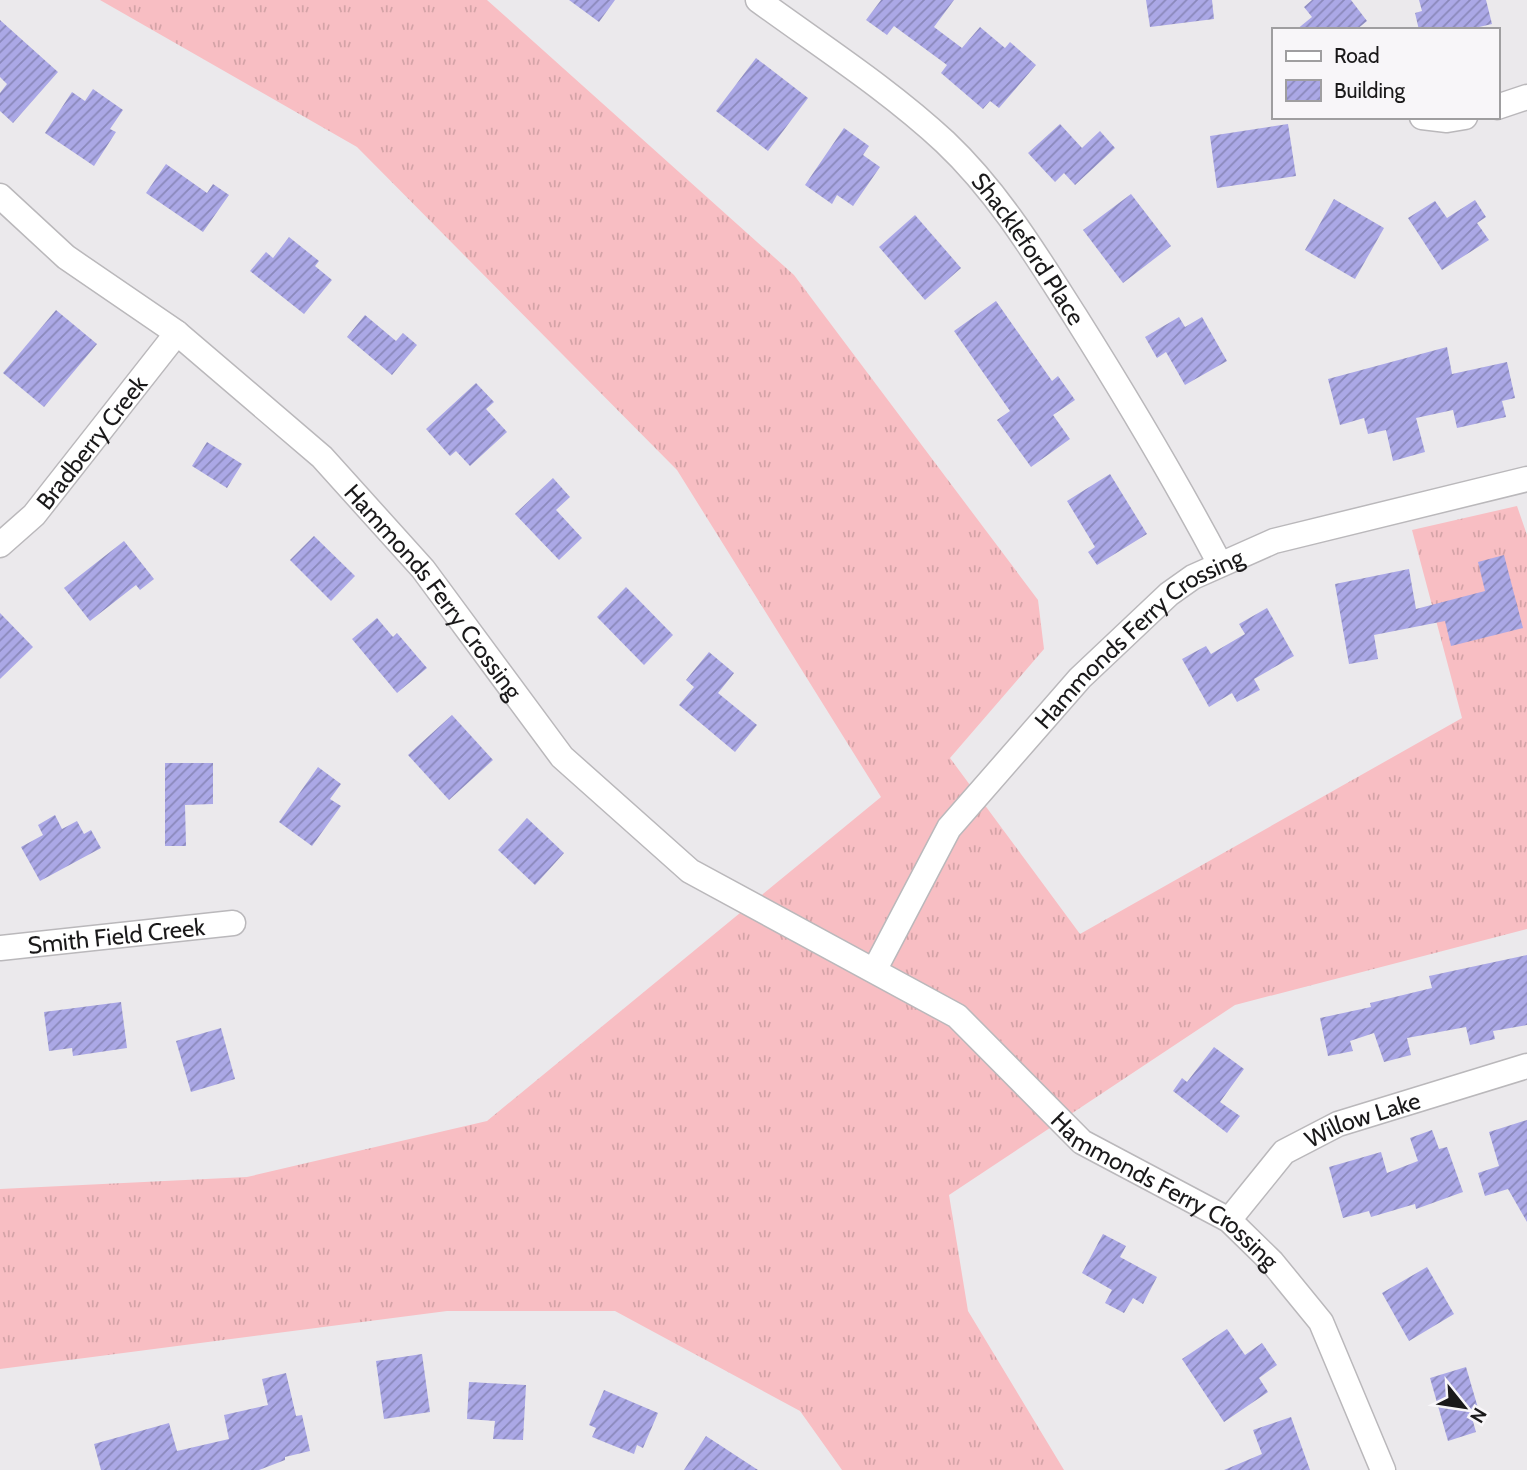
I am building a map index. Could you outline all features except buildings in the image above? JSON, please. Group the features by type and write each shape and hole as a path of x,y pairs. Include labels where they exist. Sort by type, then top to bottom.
{"street":[{"name":"Shackleford Place","path":"758,0 917,118 966,164 994,197 1030,245 1129,401 1220,564"},
{"path":"1499,106 1527,97"},
{"name":"Hammonds Ferry Crossing","path":"0,196 66,257 177,333 331,467 423,569 562,757 690,871 875,969 957,1016 1082,1142 1229,1220 1272,1262 1321,1322 1383,1470"},
{"name":"Bradberry Creek","path":"0,545 34,515 177,333"},
{"name":"Hammonds Ferry Crossing","path":"875,969 948,828 1080,678 1139,619 1169,594 1220,564 1274,541 1527,479"},
{"name":"Smith Field Creek","path":"0,948 233,923"},
{"name":"Willow Lake","path":"1229,1220 1284,1152 1327,1130 1462,1083 1527,1066"}],"green space":[{"path":"100,0 487,0 794,275 1038,600 1044,649 950,758 1080,934 1462,718 1412,530 1517,506 1527,535 1527,929 1235,1005 949,1195 968,1311 1064,1470 842,1470 800,1411 615,1311 447,1311 0,1369 0,1189 247,1177 487,1121 881,797 677,470 357,147"}]}
